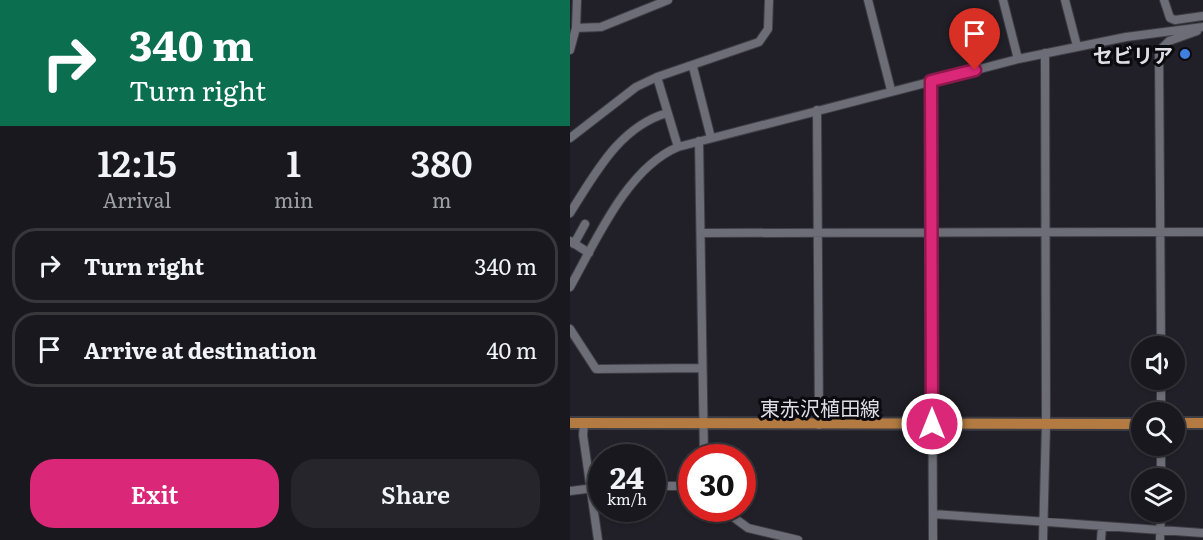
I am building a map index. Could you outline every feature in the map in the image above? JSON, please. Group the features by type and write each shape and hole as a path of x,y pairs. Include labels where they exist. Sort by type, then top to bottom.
{"main road":[{"path":"1185,423 1203,423"},
{"name":"東赤沢植田線","path":"574,425 1131,424"}],"street":[{"path":"570,50 576,28 577,0"},
{"path":"576,28 601,27 668,0"},
{"path":"868,0 891,90"},
{"path":"1003,0 1018,59"},
{"path":"1065,0 1077,46"},
{"path":"1164,0 1170,18 1175,20 1203,16"},
{"path":"570,138 626,94 657,77 693,67 759,42 768,29 771,1"},
{"path":"570,287 640,173 660,156 678,147 891,90 1018,59 1077,46 1203,27"},
{"path":"1161,336 1159,51 1168,40 1203,27"},
{"path":"1043,540 1046,424 1045,53"},
{"path":"693,67 711,138"},
{"path":"657,77 678,147"},
{"path":"931,81 933,540"},
{"path":"817,110 819,425"},
{"path":"570,213 611,150 649,119 668,113"},
{"path":"699,141 704,444"},
{"path":"585,224 572,242 589,253"},
{"path":"701,233 1203,232"},
{"path":"570,329 596,369 702,368"},
{"path":"574,425 588,479"},
{"path":"570,491 588,487"},
{"path":"933,514 1203,533"},
{"path":"595,522 598,540"},
{"path":"740,522 748,528 798,540"},
{"path":"1160,540 1161,522"},
{"path":"1101,540 1102,527"}],"place":[{"name":"セビリア","path":"1185,54"}],"route":[{"path":"932,424 931,81 975,70"}]}
